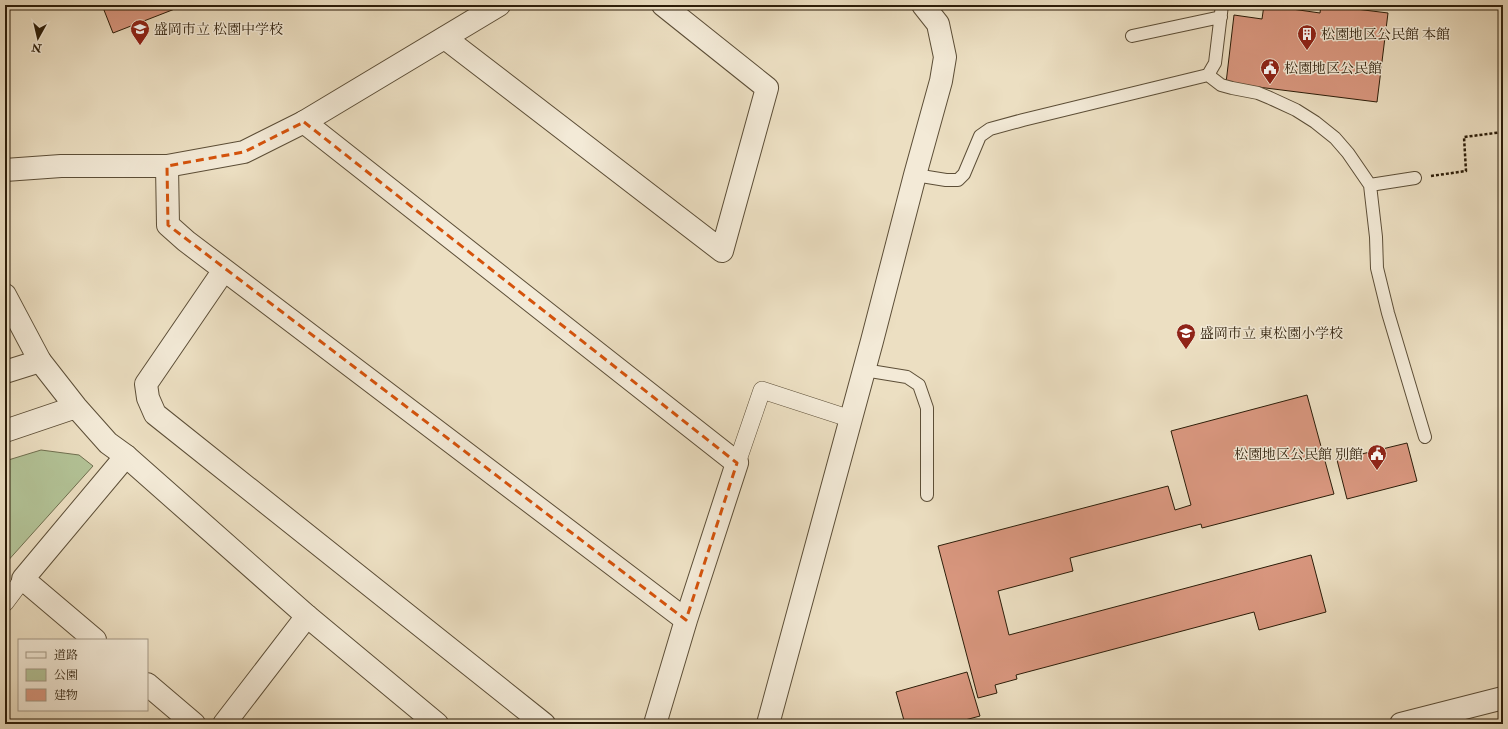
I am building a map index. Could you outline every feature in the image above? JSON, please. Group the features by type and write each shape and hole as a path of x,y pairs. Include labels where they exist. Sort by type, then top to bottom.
{"street":[{"path":"5,170 61,166 167,166 244,152 304,122 499,5"},
{"path":"445,38 722,250 766,88 663,5"},
{"path":"768,724 941,81 944,57 938,24 924,5"},
{"path":"304,122 737,463"},
{"path":"167,166 168,225 186,242 686,620"},
{"path":"224,270 146,384 148,398 155,414 544,724"},
{"path":"5,294 40,361 76,407 108,443 126,456 307,616 437,724"},
{"path":"5,372 40,361"},
{"path":"655,724 686,620 762,390 851,419"},
{"path":"5,432 76,407"},
{"path":"5,603 23,579 126,456"},
{"path":"23,579 94,639"},
{"path":"224,724 307,616"},
{"path":"148,685 194,724"},
{"path":"1401,724 1503,698"}],"lane":[{"path":"915,175 946,180 958,180 964,174 980,136 990,129 1037,116 1208,75 1215,63 1222,11 1132,36"},
{"path":"1208,75 1221,84 1232,88 1258,93 1270,98 1296,110 1315,122 1335,138 1348,153 1370,185 1376,237 1377,268 1388,313 1424,437"},
{"path":"1370,185 1415,178"},
{"path":"864,370 907,377 918,385 927,408 927,495"}],"path":[{"path":"1415,178 1466,171 1464,137 1503,132"}],"highlighted area":[{"path":"304,122 737,463 686,620 168,225 167,166 244,152"}],"green space":[{"path":"41,450 79,455 93,466 5,564 5,461"}],"building":[{"path":"102,5 185,5 113,33"},
{"name":"松園地区公民館 本館","path":"1264,5 1320,13 1321,5 1324,5 1388,13 1377,102 1226,83 1234,15 1262,19"},
{"path":"1307,395 1334,494 1202,528 1201,524 1070,558 1073,571 998,591 1009,635 1311,555 1326,612 1259,630 1254,612 1016,675 1017,679 995,685 997,693 978,698 938,546 1168,486 1175,510 1191,505 1171,431"},
{"name":"松園地区公民館 別館","path":"1407,443 1417,481 1347,499 1337,460"},
{"path":"967,672 980,716 950,724 905,724 896,692"}],"place":[{"name":"盛岡市立 松園中学校","path":"140,46"},
{"name":"松園地区公民館 本館","path":"1307,51"},
{"name":"松園地区公民館","path":"1270,85"},
{"name":"盛岡市立 東松園小学校","path":"1186,350"},
{"name":"松園地区公民館 別館","path":"1377,471"}]}
